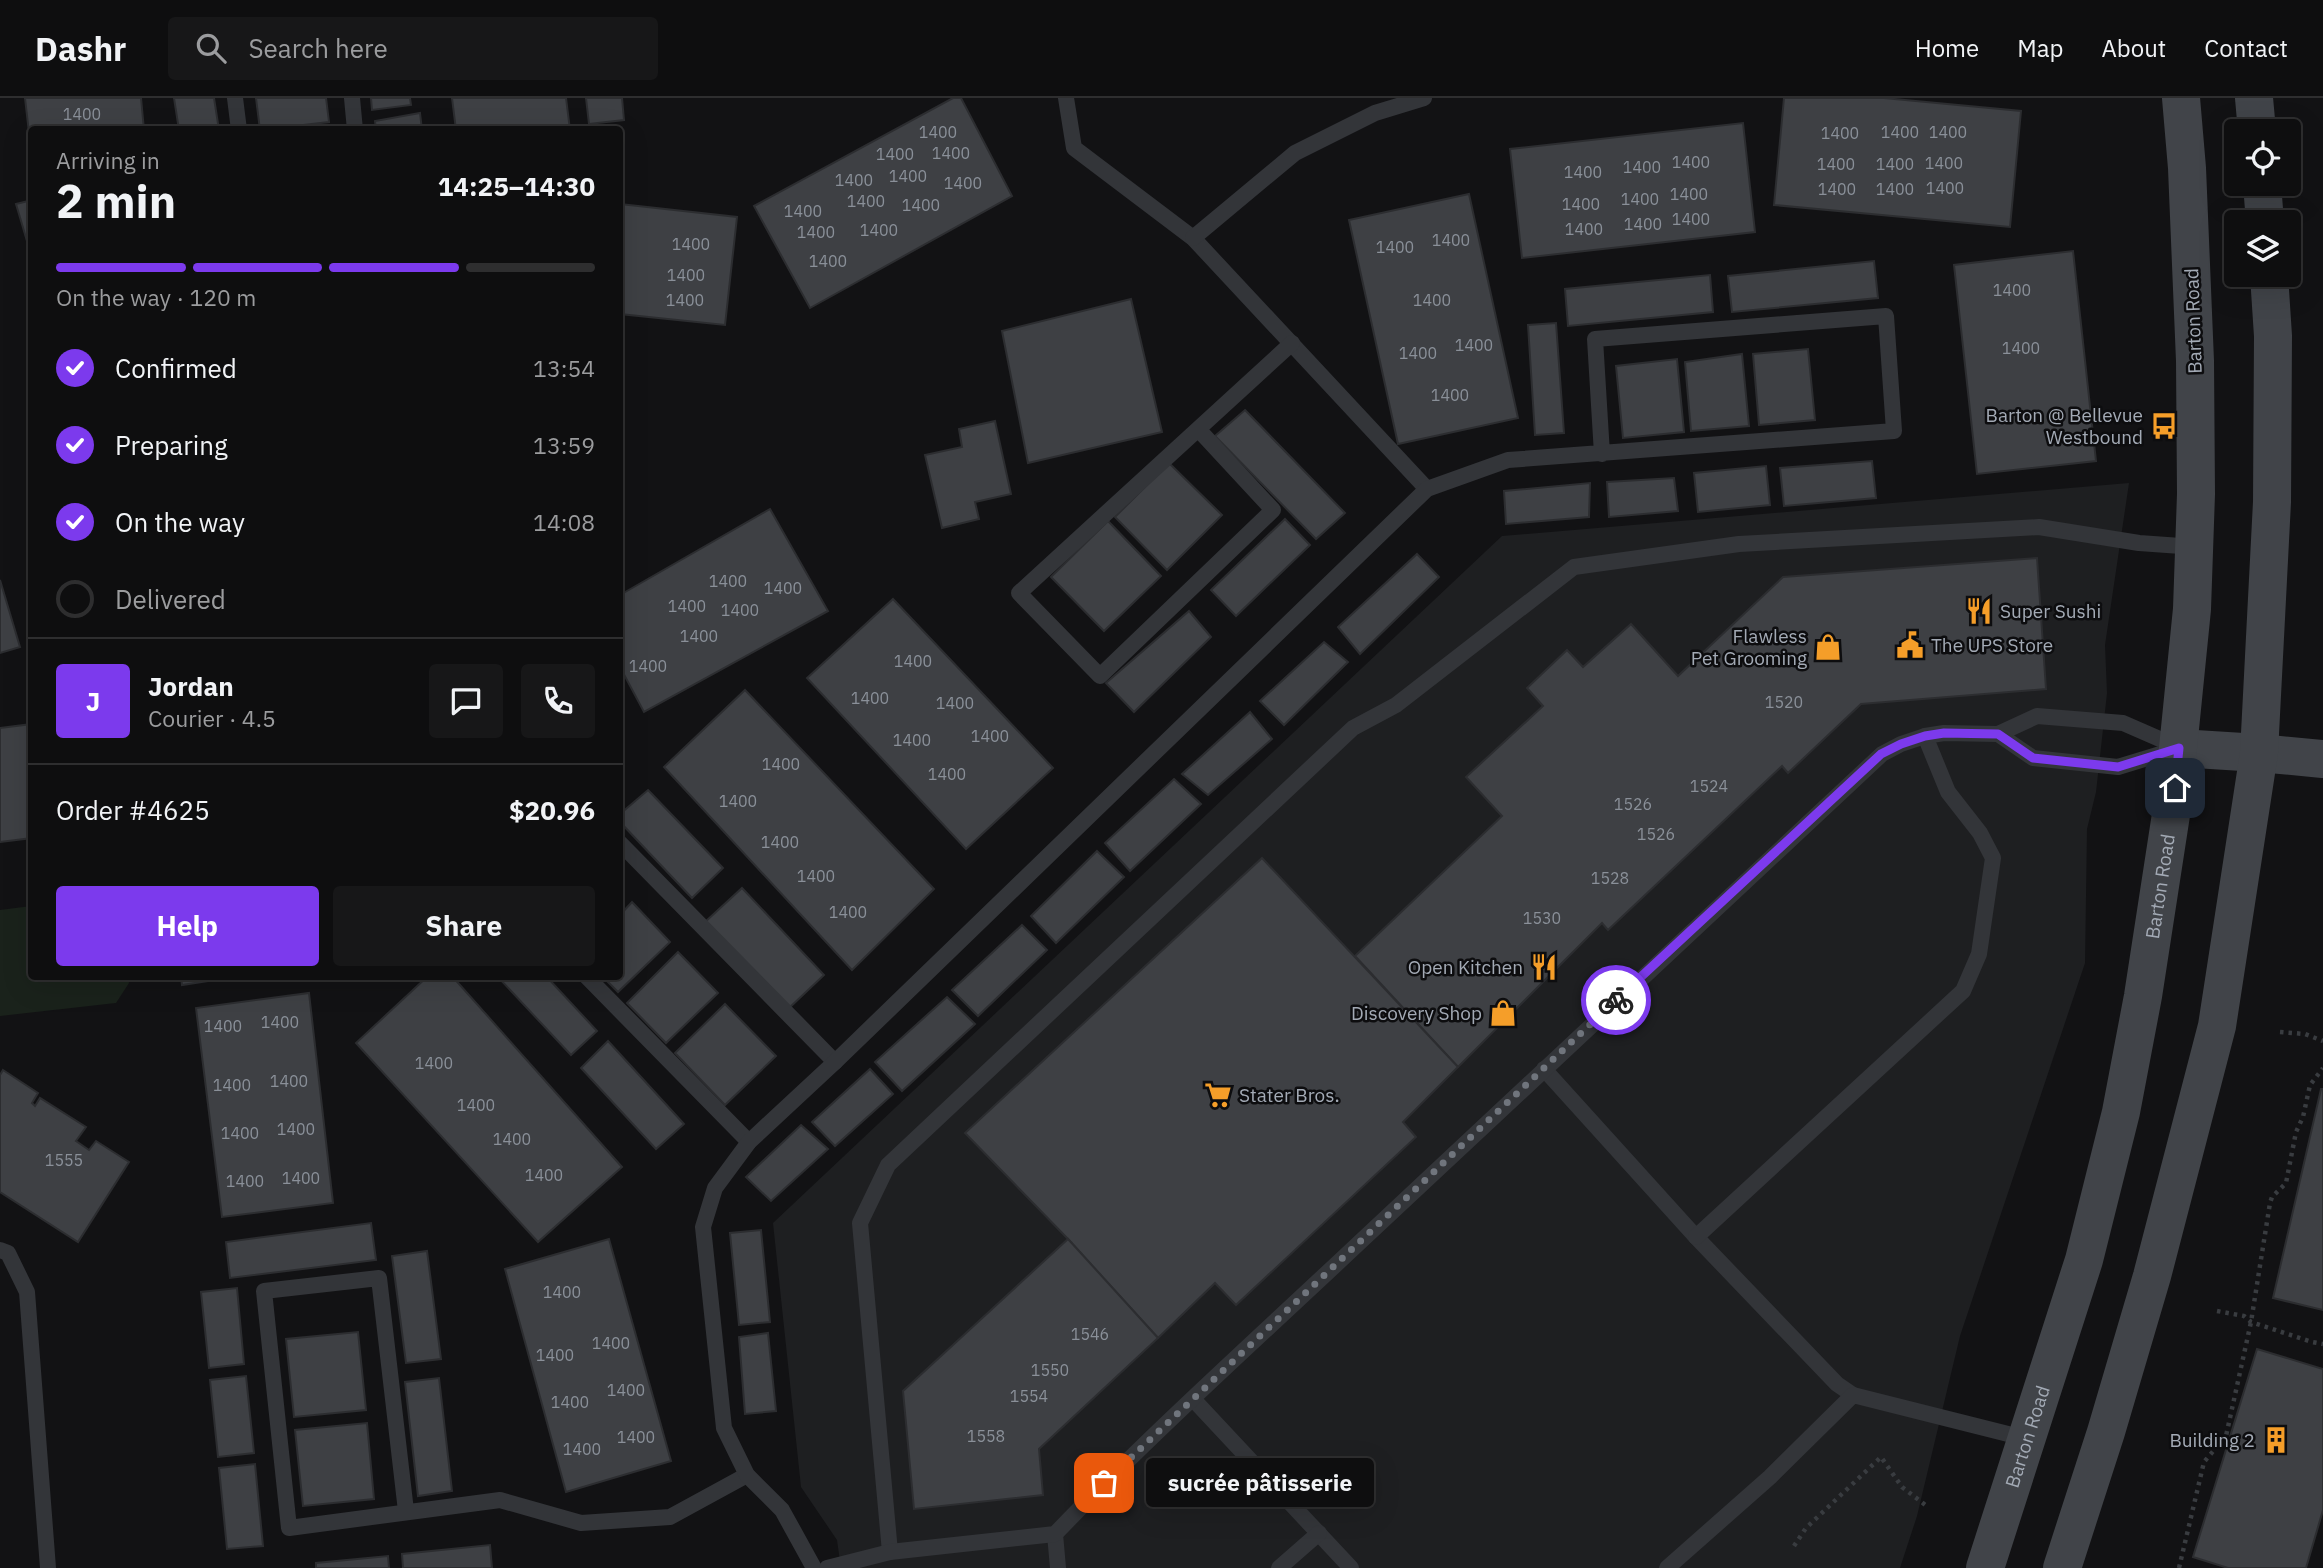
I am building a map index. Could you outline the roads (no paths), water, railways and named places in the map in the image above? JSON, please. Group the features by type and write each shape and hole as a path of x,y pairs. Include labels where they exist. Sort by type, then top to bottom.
{"main road":[{"name":"Barton Road","path":"1985,1568 2084,1260 2120,1112 2144,996 2179,748 2195,547 2195,360 2188,168 2181,98"},
{"path":"2254,98 2256,119"},
{"path":"2062,1568 2152,1276 2217,1026 2259,753 2272,502 2273,336 2270,287"},
{"path":"2179,748 2323,760"}],"lane":[{"path":"235,98 238,126"},
{"path":"352,98 355,126"},
{"path":"1066,98 1074,148 1193,237 1427,489"},
{"path":"1193,237 1295,153 1375,113 1424,98"},
{"path":"814,1568 782,1510 747,1475 724,1428 703,1227 715,1188 749,1142 1427,489 1508,460 1602,454 1894,431 1886,316 1595,339 1602,454"},
{"path":"1198,429 1273,510 1100,676 1019,593 1198,429 1292,343"},
{"path":"890,1552 860,1223 888,1165 1353,729 1396,705 1574,568 1739,544 2039,527 2139,543 2195,547"},
{"path":"827,1568 890,1552 1055,1534 1104,1483 1881,754 1925,736 1944,733 1998,734 2037,716 2123,723 2179,748"},
{"path":"1998,734 2033,758 2118,767 2179,748"},
{"path":"1696,1237 1963,991 1979,954 1993,858 1980,833 1948,792 1925,736"},
{"path":"623,846 835,1062"},
{"path":"590,980 749,1142"},
{"path":"1544,1069 1696,1237 1837,1384 1853,1395 2028,1439"},
{"path":"0,1251 8,1253 27,1292 48,1568"},
{"path":"406,1511 379,1278 264,1291 289,1528 500,1500 581,1523 670,1517 747,1475"},
{"path":"1667,1568 1770,1477 1853,1395"},
{"path":"1193,1399 1351,1568"},
{"path":"1279,1568 1319,1533"},
{"path":"1055,1534 1058,1568"}],"place":[{"name":"Barton @ Bellevue Westbound","path":"2164,426"},
{"name":"Super Sushi","path":"1979,611"},
{"name":"The UPS Store","path":"1910,645"},
{"name":"Flawless Pet Grooming","path":"1828,647"},
{"name":"Open Kitchen","path":"1544,967"},
{"name":"Discovery Shop","path":"1503,1013"},
{"name":"Stater Bros.","path":"1218,1095"},
{"name":"Building 2","path":"2276,1440"},
{"name":"sucrée pâtisserie","path":"1104,1483"}]}
